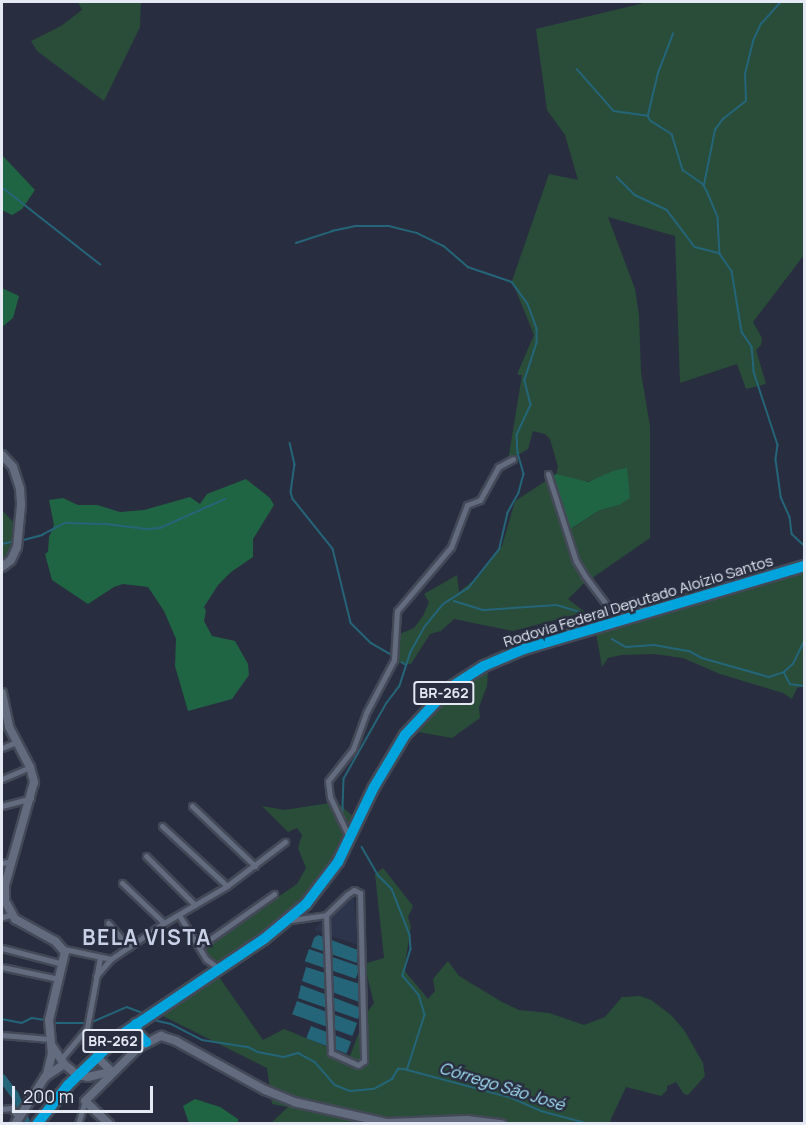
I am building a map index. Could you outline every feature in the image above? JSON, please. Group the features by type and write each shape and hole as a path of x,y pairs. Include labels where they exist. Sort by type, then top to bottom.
{"highway":[{"name":"Rodovia Federal Deputado Aloízio Santos","path":"39,1121 72,1068 96,1056 136,1024 289,920 328,878 350,839 374,787 405,735 448,689 484,666 524,649 804,567"},
{"path":"136,1024 137,1033 146,1042"}],"street":[{"path":"2,455 13,467 17,477 21,505 18,547 11,560 2,567"},
{"path":"350,839 330,797 328,781 353,749 366,713 394,660 397,611 451,547 467,505 480,500 498,468 513,459"},
{"path":"548,474 576,561 590,583 611,609 635,601 649,612"},
{"path":"2,693 5,729 16,742 30,767 34,782 3,890 5,901 11,915 64,949 111,959"},
{"path":"2,748 16,742"},
{"path":"2,779 30,767"},
{"path":"2,806 31,798"},
{"path":"192,806 255,866"},
{"path":"162,826 227,886"},
{"path":"95,977 111,959 164,923 227,886 285,842"},
{"path":"146,856 195,905"},
{"path":"2,863 12,861"},
{"path":"123,883 164,923"},
{"path":"289,920 326,915 354,890 360,893 364,1061 358,1065 332,1053 326,915"},
{"path":"199,947 274,894"},
{"path":"2,917 11,915"},
{"path":"179,915 206,959 219,969"},
{"path":"108,923 129,947"},
{"path":"2,948 63,964"},
{"path":"2,1109 10,1108 18,1118 47,1075 51,1064 48,1023 63,964 64,949"},
{"path":"41,1083 72,1068 88,1025 100,957"},
{"path":"2,967 59,979"},
{"path":"2,1035 51,1043 72,1068 92,1083 93,1091"},
{"path":"78,1124 85,1101 93,1091 154,1037 167,1038 281,1098 393,1123 467,1120 502,1124"},
{"path":"96,1056 112,1072"},
{"path":"47,1075 72,1068 112,1072"},
{"path":"85,1101 109,1124"}],"shaded area":[{"path":"347,895 354,897 358,945 314,930"},
{"path":"318,935 358,950 357,963 311,947 314,938"},
{"path":"309,949 360,967 356,979 305,961"},
{"path":"306,967 360,984 362,1003 302,981"},
{"path":"301,985 361,1008 358,1019 298,998"},
{"path":"297,1001 357,1023 352,1036 292,1014"},
{"path":"311,1026 351,1041 346,1054 306,1038"}],"green space":[{"path":"78,2 141,2 140,27 104,101 37,51 31,41 61,26 82,10"},
{"path":"648,2 804,2 804,255 753,322 762,338 761,345 756,350 766,384 746,389 737,364 680,383 675,236 608,217 635,289 639,315 641,373 650,426 650,538 582,585 568,599 585,612 513,631 454,619 441,631 430,634 411,664 397,663 398,638 402,633 414,628 423,616 429,602 424,594 457,575 459,592 480,575 502,546 515,501 549,479 573,528 600,510 619,505 594,480 582,482 556,474 558,467 550,439 545,434 533,431 528,449 508,461 522,375 518,375 518,372 534,335 512,281 549,174 578,180 565,135 547,110 536,29"},
{"path":"2,155 35,190 22,209 12,215 2,210"},
{"path":"2,288 19,296 13,318 2,327"},
{"path":"627,468 630,498 619,505 600,510 569,530 549,479 556,474 588,482 613,471"},
{"path":"246,479 270,498 274,505 253,539 253,557 231,572 218,585 204,607 206,611 204,621 212,636 235,641 248,664 249,675 232,699 188,711 175,666 176,639 164,611 148,587 123,584 114,587 88,604 52,580 45,554 48,552 49,537 54,525 49,500 63,498 78,505 97,505 120,512 144,510 190,497 200,504 207,494"},
{"path":"2,510 15,524 19,543 2,563"},
{"path":"804,572 804,686 797,688 792,699 783,693 720,674 683,658 654,654 621,655 608,658 602,667 596,633"},
{"path":"488,670 487,686 479,707 480,718 452,738 418,732 443,705"},
{"path":"336,802 359,821 335,867 277,927 220,966 210,959 202,949 297,884 306,868 298,848 302,835 297,828 288,832 262,806 284,810"},
{"path":"383,868 413,906 408,917 411,927 404,970 428,999 435,991 433,979 448,961 459,976 519,1010 549,1013 584,1025 605,1017 622,997 640,996 651,1000 671,1015 684,1030 703,1063 705,1076 688,1095 684,1094 676,1082 667,1086 667,1090 661,1096 626,1087 610,1121 614,1123 271,1123 288,1107 272,1104 267,1068 161,1015 219,977 263,1040 284,1029 350,1056 366,1014 374,1003 364,964 384,958 375,874"},
{"path":"195,1099 220,1107 238,1119 238,1123 189,1123 183,1106"}],"waterway":[{"path":"704,185 715,130 723,119 746,101 745,74 753,41 761,24 781,2"},
{"path":"648,115 658,73 673,34"},
{"path":"577,69 614,111 648,116 651,121 672,134 683,170 703,184 707,191 718,217 720,254 732,271 742,332 752,347 754,372 778,445 776,460 781,497 790,517 792,534 804,545"},
{"path":"617,177 635,195 667,210 695,247 719,253"},
{"path":"2,187 100,264"},
{"path":"296,243 356,226 389,226 417,233 444,246 468,267 512,282 528,304 537,329 537,343 525,381 531,405 517,435 518,453 524,474 519,493 508,513 500,549 469,588 443,605 425,627 411,652 400,686 387,703 344,779 343,814"},
{"path":"290,443 295,464 291,492 293,499 333,549 351,623 371,643 392,655"},
{"path":"20,541 42,535 65,523 160,528 225,499"},
{"path":"2,544 15,541"},
{"path":"454,601 484,610 557,605 580,612"},
{"path":"612,639 626,647 654,645 689,651 702,658 769,677 784,672 793,664 804,641"},
{"path":"402,662 406,665"},
{"path":"784,672 790,684 804,686"},
{"path":"362,847 379,876 392,889 410,935 411,949 403,976 419,995 425,1015 408,1068"},
{"path":"90,1023 127,1007 143,1013"},
{"path":"2,1019 22,1023 32,1018 45,1020"},
{"name":"Córrego São José","path":"154,1020 171,1024 202,1040 248,1047 258,1052 284,1057 298,1053 315,1062 335,1085 350,1091 374,1089 392,1079 398,1069 404,1069 512,1098 541,1111 590,1124"},
{"path":"52,1023 86,1023"},
{"path":"2,1078 15,1095 27,1124"}],"district":[{"name":"BELA VISTA","path":"147,937"}]}
